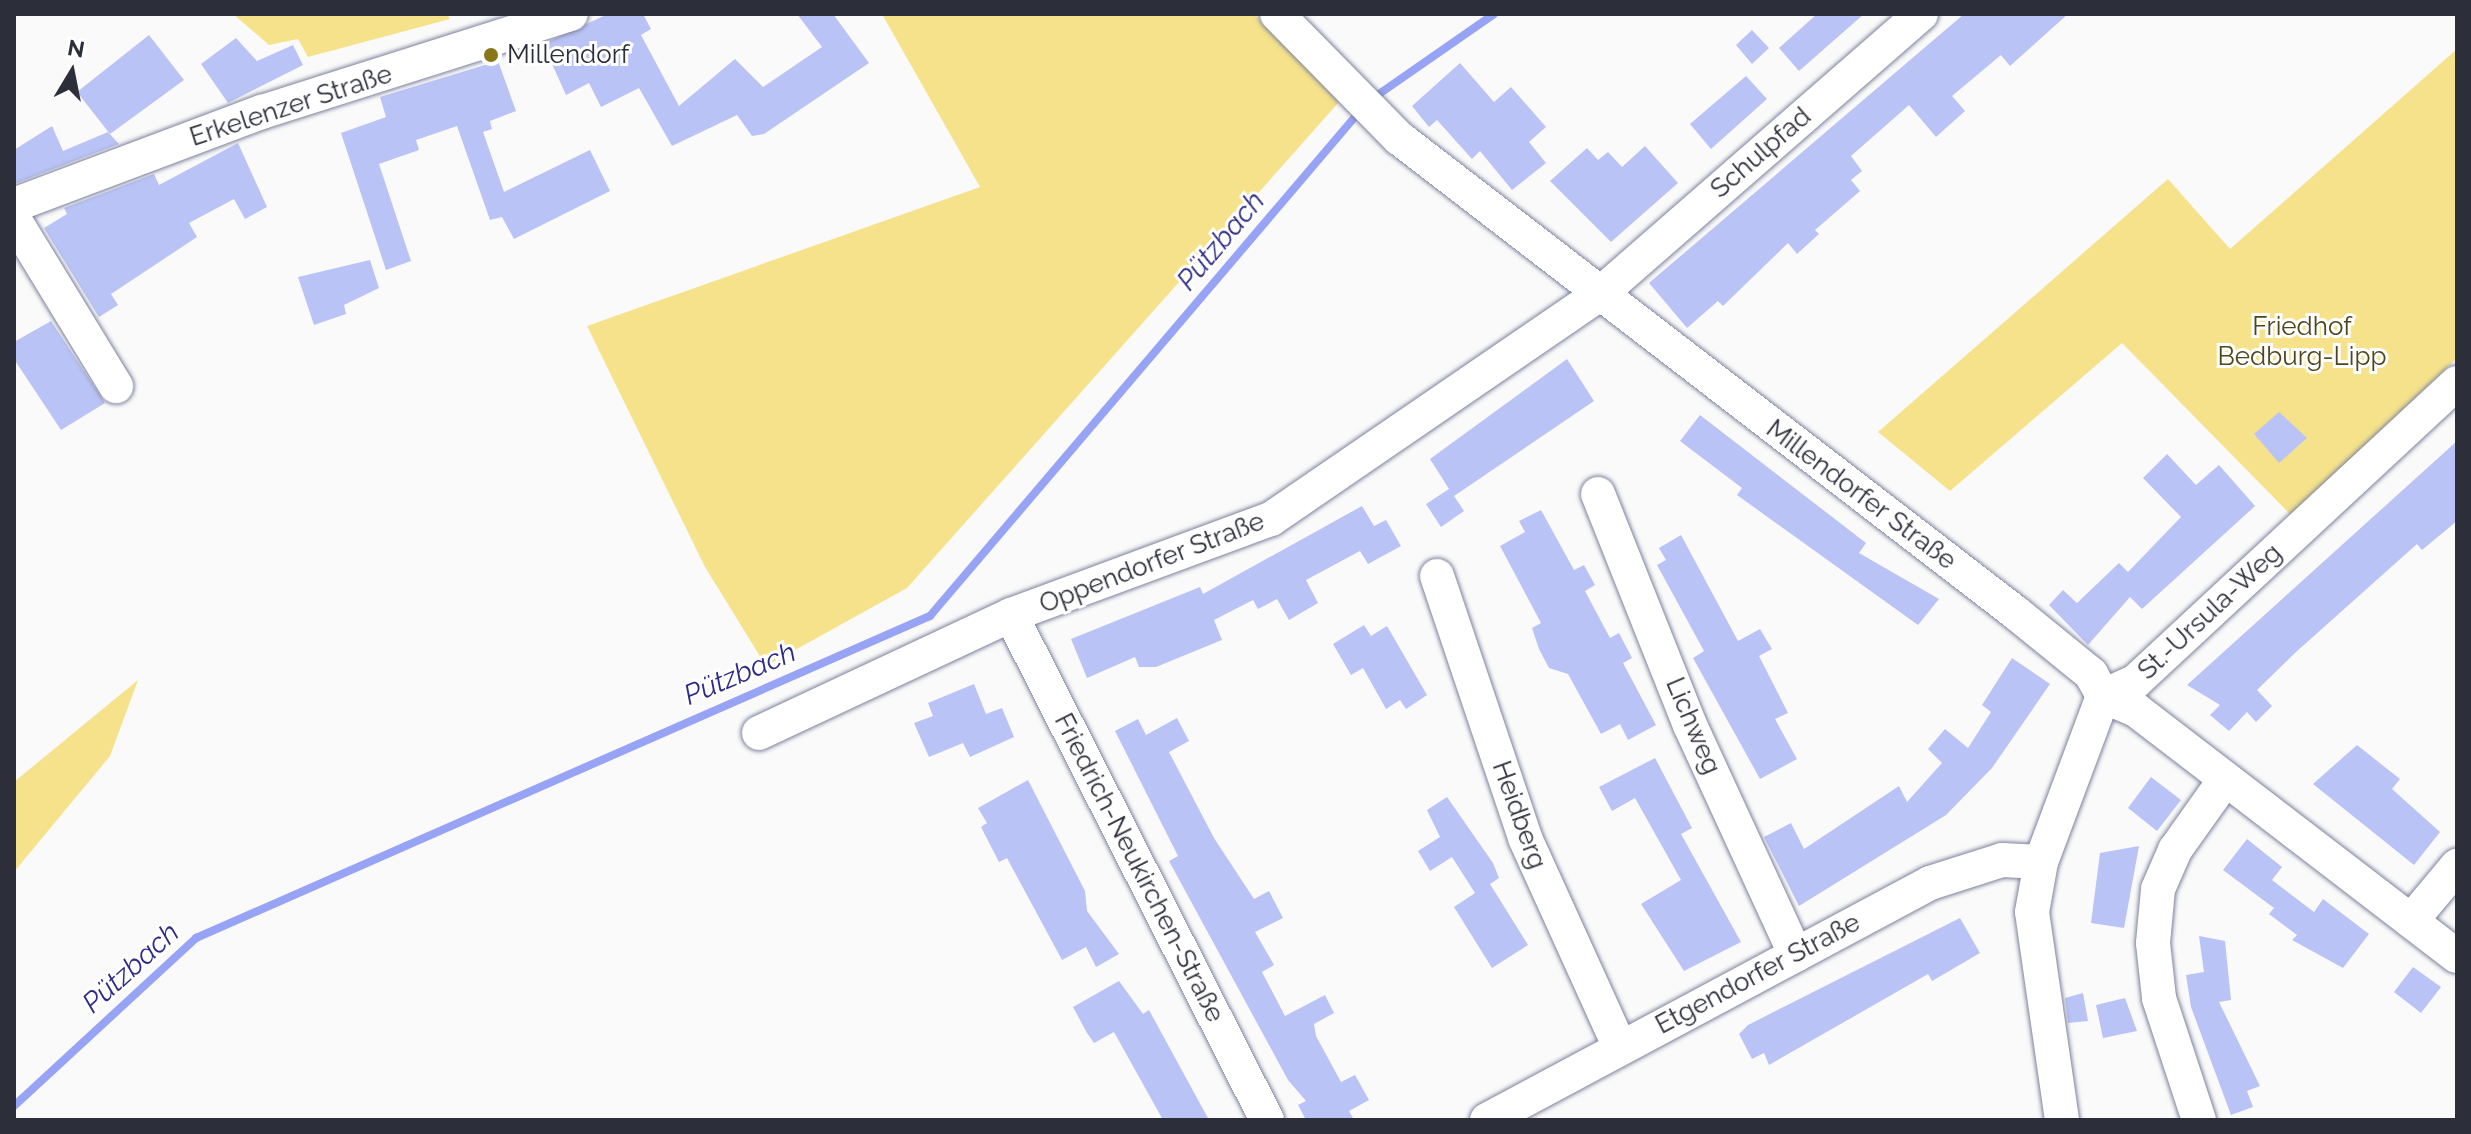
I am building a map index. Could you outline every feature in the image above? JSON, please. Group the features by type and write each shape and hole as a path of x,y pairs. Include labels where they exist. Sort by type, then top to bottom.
{"street":[{"name":"Erkelenzer Straße","path":"14,205 262,112 571,14"},
{"name":"Millendorfer Straße","path":"1277,14 1378,120 2016,613 2091,674 2103,696 2136,710 2224,781 2457,956"},
{"name":"Schulpfad","path":"1600,294 1921,14"},
{"path":"14,219 116,386"},
{"name":"Oppendorfer Straße","path":"759,733 1011,615 1271,519 1600,294"},
{"name":"St.-Ursula-Weg","path":"2103,696 2135,682 2457,383"},
{"name":"Lichweg","path":"1598,494 1690,725 1796,955"},
{"name":"Heidberg","path":"1437,576 1525,838 1620,1047"},
{"name":"Friedrich-Neukirchen-Straße","path":"1011,615 1267,1120"},
{"path":"2062,1120 2032,912 2041,862 2103,696"},
{"path":"2199,1120 2159,998 2155,916 2175,850 2224,781"},
{"name":"Etgendorfer Straße","path":"1487,1120 1930,883 2002,860 2041,862"},
{"path":"2411,921 2457,866"}],"green space":[{"path":"233,14 447,14 450,19 308,57 298,39 269,45"},
{"path":"882,14 1254,14 1339,102 907,588 766,666 705,567 587,326 980,187"},
{"name":"Friedhof Bedburg-Lipp","path":"2457,49 2457,358 2291,515 2122,343 1950,491 1878,432 2168,179 2230,249"},
{"path":"138,680 110,756 14,872 14,782"}],"building":[{"path":"608,14 643,14 651,29 641,35 679,106 735,59 763,87 822,47 797,14 833,14 869,63 764,134 752,136 737,115 672,146 639,88 601,107 589,83 566,95 543,44"},
{"path":"1817,14 1864,14 1799,71 1779,48"},
{"path":"1964,14 2068,14 2010,66 2001,55 1952,96 1965,111 1936,137 1909,105 1851,156 1862,171 1851,180 1860,191 1815,230 1819,234 1797,254 1788,243 1723,306 1718,301 1687,328 1649,283"},
{"path":"1752,30 1769,48 1752,64 1736,45"},
{"path":"149,35 184,80 110,134 77,92"},
{"path":"236,38 257,61 293,45 303,65 228,103 201,64"},
{"path":"498,61 516,111 490,121 492,129 483,132 504,192 590,150 610,191 514,239 502,217 490,220 457,126 416,140 419,150 379,164 411,261 386,270 341,133 386,117 380,97"},
{"path":"1460,63 1494,102 1511,87 1546,127 1529,142 1546,163 1512,190 1480,151 1472,159 1437,120 1429,127 1412,106"},
{"path":"1746,76 1767,99 1711,149 1690,124"},
{"path":"52,126 63,151 108,132 119,144 14,184 14,150"},
{"path":"238,143 267,207 245,219 234,199 189,223 197,237 111,294 118,305 99,317 44,228 67,214 64,208 154,174 159,185"},
{"path":"1645,146 1678,183 1611,242 1550,181 1587,148 1598,160 1608,152 1622,167"},
{"path":"370,260 379,288 344,305 346,314 314,325 298,277"},
{"path":"51,321 105,403 61,430 14,359 14,342"},
{"path":"1567,359 1594,401 1454,496 1464,511 1441,527 1426,504 1449,489 1430,459"},
{"path":"2279,412 2307,438 2279,463 2254,434"},
{"path":"1700,415 1866,543 1859,553 1939,599 1918,625 1737,495 1742,488 1680,441"},
{"path":"2457,441 2457,521 2422,550 2417,544 2257,690 2272,706 2256,722 2247,712 2229,731 2210,715 2220,705 2187,685"},
{"path":"2167,454 2196,485 2219,465 2255,506 2142,609 2130,597 2088,645 2049,605 2063,590 2077,603 2119,563 2128,572 2181,517 2143,478"},
{"path":"1362,506 1374,526 1386,520 1401,546 1368,564 1360,551 1306,580 1318,603 1289,620 1277,599 1258,609 1253,600 1214,620 1222,640 1156,667 1139,667 1135,657 1087,678 1071,639 1200,587 1203,594"},
{"path":"1541,510 1574,570 1584,565 1595,585 1585,591 1610,638 1619,633 1632,658 1623,663 1656,725 1628,740 1620,724 1601,734 1568,674 1549,668 1532,628 1541,623 1500,546 1525,532 1519,521"},
{"path":"1681,535 1738,641 1760,629 1772,649 1759,656 1788,713 1775,719 1797,759 1760,779 1693,658 1704,651 1657,565 1666,560 1659,548"},
{"path":"1364,625 1371,636 1387,626 1427,695 1406,709 1400,700 1386,709 1363,668 1351,675 1333,644"},
{"path":"2012,658 2050,684 1992,768 1946,815 1799,906 1764,837 1791,823 1804,849 1899,786 1907,802 1942,763 1928,749 1945,729 1968,748 1991,712 1982,705"},
{"path":"974,684 986,714 1002,708 1014,737 970,757 963,743 929,757 914,723 933,716 928,703"},
{"path":"1177,718 1189,741 1169,752 1214,838 1254,899 1269,891 1283,918 1255,932 1274,965 1262,972 1285,1016 1325,995 1334,1013 1314,1024 1316,1036 1341,1082 1355,1075 1369,1100 1349,1111 1354,1120 1306,1120 1298,1105 1306,1101 1288,1080 1169,861 1178,856 1115,731 1138,719 1146,735"},
{"path":"2357,745 2400,779 2392,789 2440,832 2414,865 2313,784"},
{"path":"1655,758 1692,828 1681,834 1741,942 1684,971 1641,904 1681,880 1635,798 1612,811 1599,787"},
{"path":"2151,777 2181,800 2157,831 2128,808"},
{"path":"1028,780 1085,891 1087,911 1119,954 1096,967 1086,947 1062,960 1007,858 999,862 981,827 987,823 978,808"},
{"path":"1447,797 1493,863 1499,878 1490,884 1528,945 1492,968 1454,907 1475,893 1452,857 1430,871 1418,851 1440,837 1427,810"},
{"path":"2247,839 2282,867 2272,880 2314,912 2323,899 2369,934 2343,968 2292,940 2297,935 2269,914 2274,908 2223,870"},
{"path":"2139,846 2124,928 2091,923 2100,853"},
{"path":"1960,918 1980,953 1932,981 1928,974 1769,1065 1764,1053 1752,1059 1739,1034 1748,1025"},
{"path":"2199,936 2225,941 2231,1000 2219,1002 2260,1086 2247,1091 2253,1107 2231,1115 2191,1007 2186,975 2204,972"},
{"path":"2413,967 2441,987 2421,1013 2394,992"},
{"path":"1119,981 1143,1014 1149,1010 1209,1120 1163,1120 1114,1032 1094,1043 1087,1033 1073,1007"},
{"path":"2083,993 2088,1021 2068,1023 2065,998"},
{"path":"2125,998 2137,1031 2103,1038 2096,1005"}],"waterway":[{"name":"Pützbach","path":"1379,94 1494,14"},
{"name":"Pützbach","path":"14,1106 196,938 930,616 1354,118"}],"place":[{"name":"Millendorf","path":"491,55"}]}
